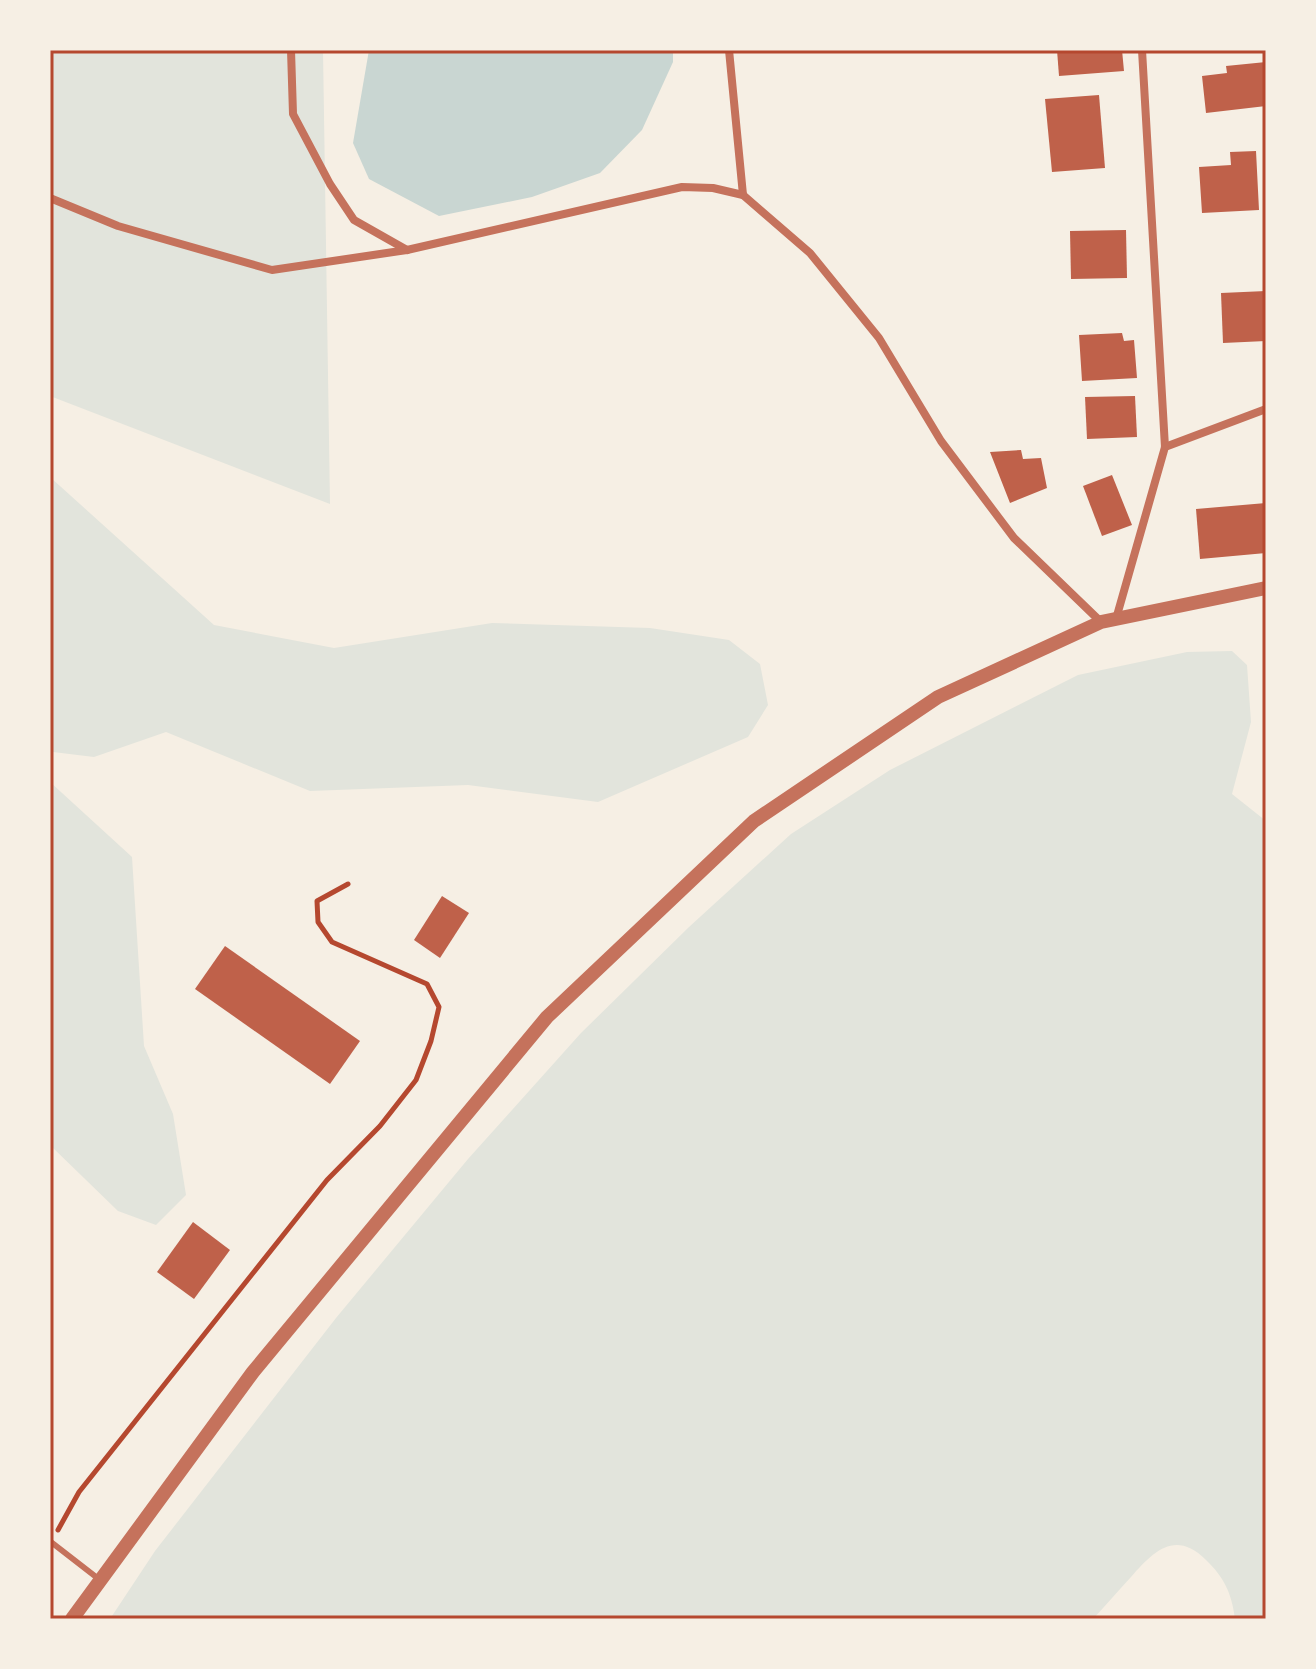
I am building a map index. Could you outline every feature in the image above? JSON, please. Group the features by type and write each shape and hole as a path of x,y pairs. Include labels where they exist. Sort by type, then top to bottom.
{"street":[{"path":"291,50 293,114 330,184 354,220 407,250"},
{"path":"729,50 743,195"},
{"path":"1109,620 1165,447 1142,50"},
{"path":"50,198 118,226 272,270 407,250 682,187 713,188 743,195 810,253 879,338 941,441 1014,538 1109,620"},
{"path":"1165,447 1266,409"},
{"path":"72,1619 253,1372 547,1017 754,821 938,697 1109,620 1266,588"}],"lane":[{"path":"51,1542 100,1580"}],"path":[{"path":"51,1542 79,1492 327,1180 380,1126 416,1080 431,1041 439,1007 427,984 332,942 318,922 317,901 348,884"}],"shaded area":[{"path":"50,50 323,50 330,504 50,396"},
{"path":"369,50 673,50 673,62 642,130 600,173 532,197 439,216 369,179 353,143"},
{"path":"50,477 214,625 334,648 492,623 650,628 729,640 760,664 768,705 748,737 598,802 468,785 310,791 166,732 94,757 53,752 50,746"},
{"path":"1232,651 1247,665 1251,722 1232,794 1266,821 1266,1619 1235,1619 1232,1602 1218,1573 1195,1551 1174,1545 1148,1559 1093,1619 110,1619 155,1551 336,1318 468,1159 581,1033 689,927 791,834 890,770 1078,675 1187,652"},
{"path":"50,782 132,857 144,1046 173,1114 186,1195 156,1225 118,1211 50,1145"}],"building":[{"path":"1057,50 1122,50 1124,71 1059,76"},
{"path":"1266,62 1266,106 1206,113 1202,76 1227,73 1226,66"},
{"path":"1099,95 1105,168 1052,172 1045,99"},
{"path":"1256,151 1259,210 1202,213 1199,167 1231,165 1230,152"},
{"path":"1126,230 1127,278 1071,279 1070,231"},
{"path":"1266,291 1266,341 1223,343 1221,293"},
{"path":"1122,333 1124,341 1134,340 1137,378 1082,381 1079,335"},
{"path":"1135,396 1137,437 1087,439 1085,397"},
{"path":"1021,450 1023,459 1041,458 1047,488 1010,503 990,452"},
{"path":"1112,475 1132,525 1102,536 1083,486"},
{"path":"1266,503 1266,553 1200,559 1196,509"},
{"path":"442,896 469,913 440,958 414,940"},
{"path":"225,946 360,1041 330,1084 195,989"},
{"path":"193,1222 230,1250 194,1299 157,1272"}]}
